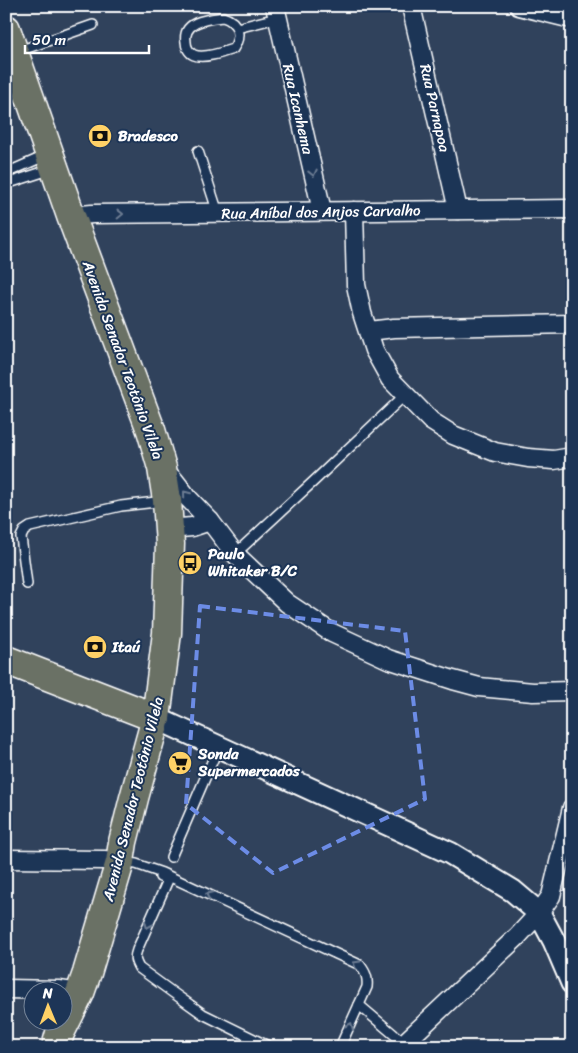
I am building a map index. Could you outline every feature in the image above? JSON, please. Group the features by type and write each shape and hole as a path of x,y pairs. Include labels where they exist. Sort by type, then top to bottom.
{"main road":[{"name":"Avenida Senador Teotônio Vilela","path":"9,46 151,430 162,468 169,529 170,562 167,633 156,718 136,790 119,864 80,993 60,1033 56,1047"},
{"path":"6,660 156,718"},
{"name":"Avenida Senador Teotônio Vilela","path":"73,1047 80,993"}],"street":[{"name":"Rua Parnapoa","path":"411,6 458,210"},
{"path":"519,6 572,20"},
{"name":"Rua Icanhema","path":"276,12 322,211"},
{"name":"Rua Aníbal dos Anjos Carvalho","path":"71,216 92,214 572,209"},
{"path":"354,212 356,285 362,313 374,350 390,379 431,421 453,435 495,452 528,458 554,460 572,457"},
{"path":"368,330 572,324"},
{"path":"162,468 210,520 235,554 287,603 332,633 388,659 479,687 533,692 572,691"},
{"path":"169,529 192,527 210,520"},
{"path":"156,718 450,853 513,891 539,913 554,941 572,983"},
{"path":"402,1045 517,937 539,913 551,896 572,808"},
{"path":"6,859 104,860 119,864"},
{"path":"6,989 59,990 80,993"}],"lane":[{"path":"237,28 276,12"},
{"path":"213,18 223,18 230,20 237,28 238,38 233,49 203,56 194,55 187,49 185,34 194,23 213,18"},
{"path":"9,46 93,25"},
{"path":"198,151 218,213"},
{"path":"6,173 52,161"},
{"path":"6,184 52,161"},
{"path":"235,554 405,395"},
{"path":"27,584 21,537 24,531 121,506 167,500"},
{"path":"171,857 220,747"},
{"path":"119,864 136,864 164,869 360,965 366,972 367,987 340,1047"},
{"path":"119,864 168,880 135,956 139,968 198,1011 259,1045 270,1047"},
{"path":"359,1005 402,1045"}],"highlighted area":[{"path":"200,606 405,631 425,799 273,873 186,804"}],"place":[{"name":"Bradesco","path":"100,136"},
{"name":"Paulo Whitaker B/C","path":"190,563"},
{"name":"Itaú","path":"95,647"},
{"name":"Sonda Supermercados","path":"180,763"}]}
